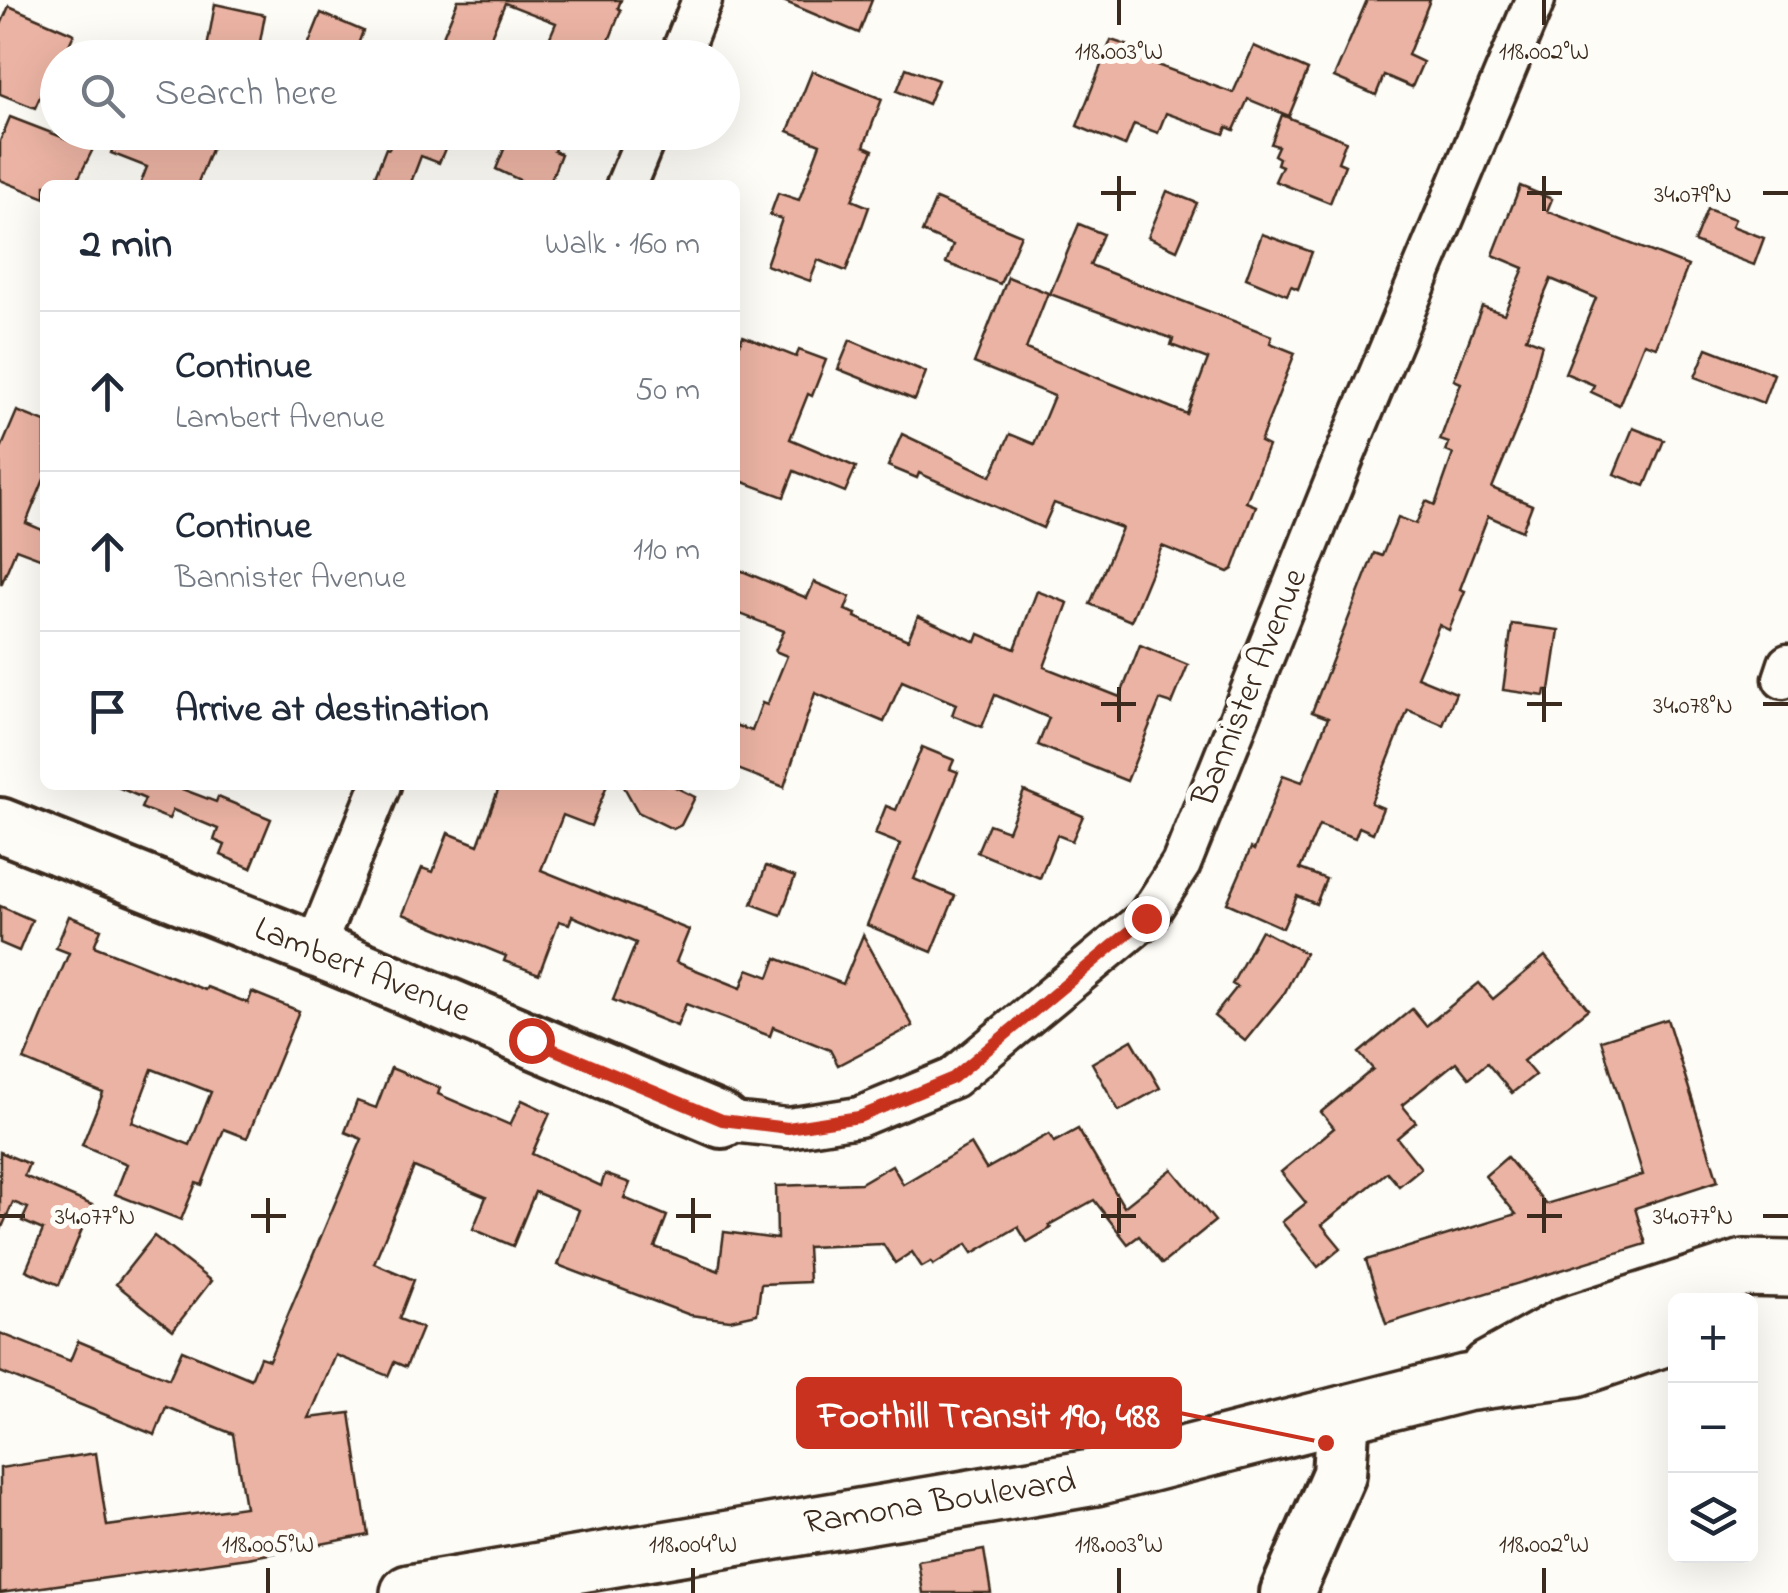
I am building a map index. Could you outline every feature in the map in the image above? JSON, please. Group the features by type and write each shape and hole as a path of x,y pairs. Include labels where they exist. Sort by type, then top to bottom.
{"main road":[{"name":"Ramona Boulevard","path":"1464,1383 1566,1326 1744,1268 1788,1269"},
{"path":"1758,1302 1788,1283"},
{"name":"Ramona Boulevard","path":"408,1593 1096,1477 1464,1383 1576,1368 1668,1337"}],"street":[{"path":"686,40 702,0"},
{"name":"Bannister Avenue","path":"722,1120 788,1128 859,1117 953,1078 1146,918 1181,864 1345,455 1535,0"},
{"path":"628,180 641,150"},
{"path":"314,950 379,790"},
{"name":"Lambert Avenue","path":"0,825 314,950 722,1120"},
{"path":"1286,1593 1338,1474 1343,1416"}],"building":[{"path":"458,0 621,0 609,40 549,40 556,23 505,3 490,40 441,40"},
{"path":"781,0 872,0 859,33"},
{"path":"1367,0 1430,0 1408,55 1423,62 1412,87 1384,75 1376,95 1334,77"},
{"path":"215,4 265,15 260,40 208,40"},
{"path":"9,6 74,34 71,40 40,40 40,97 35,108 0,94 0,27"},
{"path":"321,13 363,31 360,40 310,40"},
{"path":"1111,40 1160,56 1157,65 1233,93 1254,46 1308,70 1289,116 1248,99 1234,130 1227,127 1224,134 1166,113 1158,133 1134,124 1125,146 1077,126"},
{"path":"906,68 938,80 928,104 897,91"},
{"path":"812,71 882,99 864,146 873,150 852,200 869,207 846,271 818,260 810,281 766,265 782,219 770,215 778,193 799,200 820,144 788,131"},
{"path":"1282,115 1346,141 1338,162 1345,165 1330,203 1275,181 1282,166 1274,155 1278,146 1271,144"},
{"path":"10,117 40,129 40,150 92,150 78,180 40,180 40,196 0,180 0,141"},
{"path":"211,150 199,180 142,180 147,167 111,153"},
{"path":"385,150 444,150 439,163 421,156 412,180 375,176"},
{"path":"504,150 554,150 561,154 551,180 519,180 496,169"},
{"path":"1520,186 1552,199 1547,211 1688,266 1656,347 1644,343 1619,405 1591,392 1594,385 1565,373 1596,298 1551,279 1526,338 1542,344 1523,413 1492,488 1532,505 1522,531 1488,516 1449,630 1439,625 1417,677 1456,693 1443,725 1408,710 1371,803 1383,808 1373,833 1359,827 1355,838 1319,825 1300,869 1326,879 1316,904 1297,896 1283,928 1227,903 1251,848 1254,850 1283,775 1302,782 1328,718 1312,712 1374,553 1382,556 1398,517 1416,524 1426,501 1435,505 1453,454 1446,451 1449,443 1440,440 1461,383 1454,380 1482,306 1504,314 1524,268 1493,255"},
{"path":"1167,191 1197,203 1177,250 1148,237"},
{"path":"936,199 1021,235 1000,284 946,263 953,245 922,232"},
{"path":"1707,209 1735,219 1732,226 1764,238 1754,265 1694,242"},
{"path":"1079,224 1103,234 1090,265 1272,336 1270,343 1295,353 1260,442 1268,446 1246,502 1256,506 1233,569 1228,572 1162,546 1131,621 1090,604 1122,528 1054,503 1043,528 919,473 917,478 888,466 902,434 991,476 1010,434 1034,444 1054,396 974,363 1008,277 1048,293 1026,349 1187,414 1208,359 1171,345 1173,339 1050,294"},
{"path":"1262,234 1312,252 1298,289 1291,286 1287,295 1246,278"},
{"path":"743,336 796,357 799,350 826,360 790,439 856,467 845,492 794,471 784,497 740,481"},
{"path":"850,340 926,372 915,400 838,369"},
{"path":"1707,348 1774,374 1763,403 1695,377"},
{"path":"17,411 40,420 40,489 26,523 40,529 40,558 16,549 1,585 0,451"},
{"path":"1633,428 1664,440 1645,486 1614,474"},
{"path":"740,570 807,598 814,582 850,597 845,610 856,614 855,617 908,640 918,616 976,642 979,634 1015,649 1037,591 1068,603 1044,667 1120,697 1140,645 1188,665 1172,704 1160,700 1127,781 1038,745 1049,718 995,695 982,727 952,715 956,704 902,681 884,722 815,693 784,787 740,770 740,727 752,731 762,703 767,705 787,656 775,651 784,631 740,614"},
{"path":"1512,624 1559,630 1550,690 1546,690 1545,696 1503,690"},
{"path":"922,747 954,760 950,769 958,772 914,879 955,896 932,952 867,925 900,844 875,834 886,806 896,810"},
{"path":"124,790 185,790 216,802 218,797 271,819 251,868 221,855 225,845 214,840 218,829 173,810 169,819 141,808 145,799"},
{"path":"498,790 605,790 591,826 563,815 541,870 689,930 676,962 741,988 748,969 769,977 776,958 843,984 863,935 913,1026 838,1065 830,1050 773,1027 770,1036 686,1004 677,1026 613,1000 636,943 572,916 569,924 559,921 539,974 504,961 506,956 403,914 422,868 433,872 448,833 478,845"},
{"path":"626,790 681,790 695,797 681,825 673,829 638,812"},
{"path":"1024,791 1083,816 1072,841 1057,835 1040,878 977,852 989,824 1008,831"},
{"path":"766,866 795,877 781,915 752,904"},
{"path":"0,906 32,920 19,951 0,943"},
{"path":"69,916 101,929 94,946 205,990 207,987 248,1003 252,992 299,1011 247,1138 224,1129 202,1185 196,1183 181,1220 115,1194 127,1164 82,1145 103,1093 24,1060 69,953 56,948","holes":["152,1069 211,1092 190,1145 132,1122"]},
{"path":"1261,930 1305,953 1285,992 1245,1041 1214,1016 1237,987 1232,984"},
{"path":"1545,956 1588,1009 1523,1061 1535,1075 1512,1093 1487,1063 1469,1078 1456,1062 1402,1105 1416,1122 1397,1138 1421,1168 1399,1186 1387,1172 1322,1225 1341,1248 1318,1267 1282,1222 1306,1203 1281,1172 1334,1128 1321,1112 1373,1069 1359,1053 1412,1009 1426,1026 1479,983 1493,999"},
{"path":"1667,1019 1718,1181 1635,1208 1646,1244 1386,1324 1366,1260 1516,1214 1485,1176 1507,1157 1546,1204 1643,1175 1601,1040"},
{"path":"1132,1040 1160,1088 1119,1111 1092,1063"},
{"path":"391,1068 440,1088 438,1094 510,1125 522,1100 550,1113 532,1154 601,1186 605,1174 630,1183 624,1198 667,1216 655,1247 719,1271 724,1232 777,1239 776,1186 861,1183 892,1165 903,1184 971,1144 986,1169 1049,1134 1054,1142 1078,1129 1124,1207 1172,1169 1215,1221 1162,1264 1139,1236 1128,1244 1094,1200 1027,1242 1018,1227 973,1253 967,1244 933,1265 931,1262 922,1267 912,1252 895,1263 883,1244 807,1247 809,1282 761,1284 757,1314 730,1320 690,1315 558,1265 579,1210 535,1192 513,1246 473,1229 486,1197 414,1167 374,1263 414,1280 399,1319 422,1328 406,1367 394,1362 388,1376 336,1355 309,1418 350,1413 368,1535 248,1558 0,1593 0,1468 96,1453 107,1526 245,1507 233,1434 166,1407 155,1435 0,1372 0,1333 70,1361 78,1341 169,1379 182,1350 251,1379 260,1357 269,1360 362,1139 345,1132 357,1101 376,1108"},
{"path":"0,1152 29,1164 24,1176 92,1205 59,1285 26,1270 43,1230 22,1221 28,1208 13,1202 0,1232"},
{"path":"154,1236 211,1281 173,1330 116,1284"},
{"path":"984,1550 991,1593 923,1593 918,1561"}],"place":[{"name":"Foothill Transit 190, 488","path":"1326,1443"}],"route":[{"path":"531,1040 722,1120 788,1128 859,1117 953,1078 1146,918"}]}
